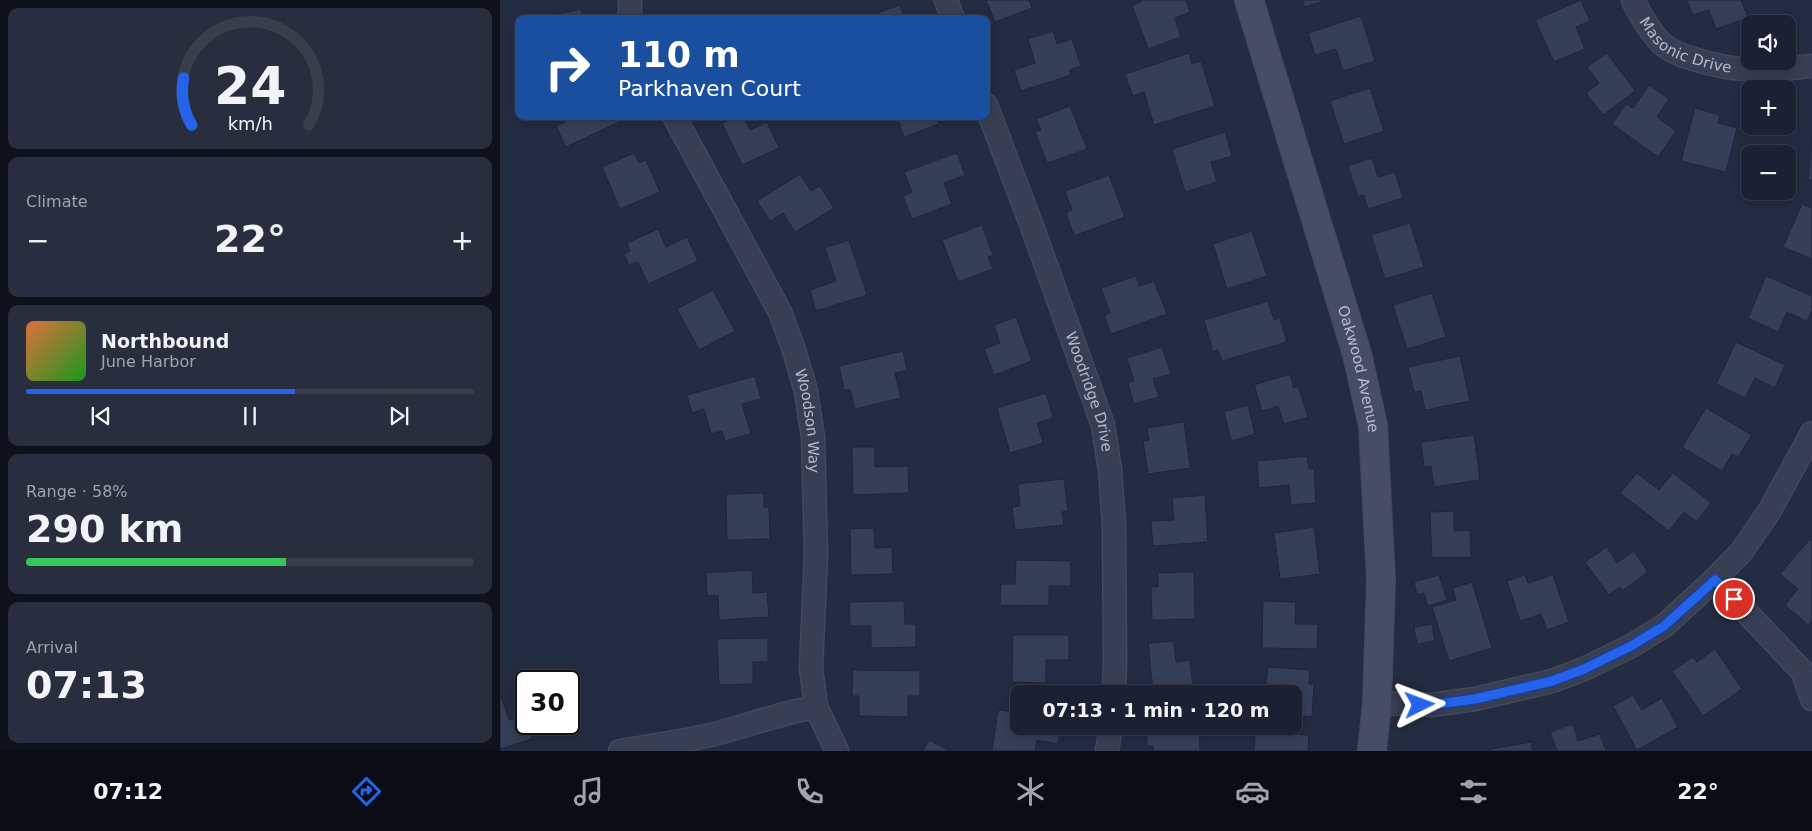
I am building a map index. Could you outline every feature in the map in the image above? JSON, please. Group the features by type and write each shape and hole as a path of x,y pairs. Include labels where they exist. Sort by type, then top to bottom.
{"main road":[{"name":"Oakwood Avenue","path":"1249,0 1358,354 1372,426 1381,580 1372,751"}],"street":[{"path":"630,0 631,15"},
{"path":"946,0 952,15"},
{"name":"Masonic Drive","path":"1633,0 1661,43 1679,54 1712,65 1746,71 1812,66"},
{"name":"Woodridge Drive","path":"990,116 1103,425 1110,470 1114,525 1114,685"},
{"name":"Woodson Way","path":"676,120 780,312 806,391 813,438 816,554 811,668 816,707 837,751"},
{"path":"1376,703 1431,705 1475,699 1552,681 1584,669 1631,646 1664,626 1715,580 1742,551 1770,510 1812,433"},
{"path":"1715,580 1803,672 1812,699"},
{"path":"620,751 696,738 789,712 816,707"},
{"path":"1107,751 1110,735"}],"building":[{"path":"986,0 1029,0 1032,8 995,22"},
{"path":"1141,0 1186,0 1190,12 1175,18 1181,37 1148,49 1132,5 1141,2"},
{"path":"1302,0 1327,0 1305,7"},
{"path":"1581,0 1590,21 1576,27 1585,49 1554,62 1535,20"},
{"path":"1687,0 1741,0 1747,15 1741,15 1741,20 1716,29 1709,10 1693,15"},
{"path":"900,5 904,15 872,15"},
{"path":"581,9 582,15 554,15"},
{"path":"1361,16 1375,61 1343,71 1336,49 1315,55 1308,33"},
{"path":"1053,31 1057,44 1072,39 1081,66 1069,70 1071,75 1021,91 1014,70 1035,63 1028,39"},
{"path":"1189,53 1192,64 1201,61 1215,106 1154,125 1144,92 1133,96 1125,74"},
{"path":"1607,53 1635,91 1603,115 1586,93 1599,83 1587,67"},
{"path":"1649,85 1669,99 1657,117 1676,131 1658,157 1612,124 1626,104 1633,108"},
{"path":"1370,88 1384,131 1344,144 1330,101"},
{"path":"1070,106 1087,149 1047,163 1035,132 1041,130 1036,119"},
{"path":"1695,108 1720,115 1718,123 1737,128 1726,172 1681,161"},
{"path":"564,120 623,120 566,147 556,126 565,122"},
{"path":"728,120 746,120 750,130 767,122 779,148 742,165 722,123"},
{"path":"898,120 938,120 939,124 904,137"},
{"path":"1225,132 1232,156 1211,162 1217,182 1185,192 1172,149"},
{"path":"1812,138 1812,180 1808,180"},
{"path":"634,153 639,163 646,160 660,192 620,209 602,167"},
{"path":"957,153 965,175 944,183 952,204 912,219 903,196 912,192 904,172"},
{"path":"1372,158 1378,177 1395,172 1403,198 1368,209 1364,195 1358,197 1348,166"},
{"path":"800,174 811,191 820,186 834,208 795,232 783,213 770,221 757,201"},
{"path":"1109,175 1125,217 1074,236 1066,213 1072,210 1065,191"},
{"path":"1802,204 1812,208 1812,259 1783,247"},
{"path":"1410,223 1424,267 1385,279 1371,235"},
{"path":"982,225 993,255 988,257 993,269 958,282 942,240"},
{"path":"658,229 666,247 687,237 698,261 648,284 638,262 629,265 624,254 630,251 627,243"},
{"path":"1252,231 1267,276 1227,289 1213,244"},
{"path":"849,240 867,295 816,311 810,290 836,281 825,248"},
{"path":"1136,276 1139,286 1154,281 1167,314 1111,334 1104,315 1110,313 1101,288"},
{"path":"1766,276 1812,296 1812,310 1807,321 1787,312 1778,332 1748,318"},
{"path":"713,290 735,331 699,350 677,309"},
{"path":"1432,293 1446,337 1407,349 1393,305"},
{"path":"1268,301 1274,320 1280,318 1287,342 1222,361 1218,350 1213,352 1204,320"},
{"path":"1016,317 1032,361 994,375 984,349 1000,343 994,325"},
{"path":"1736,342 1785,365 1775,388 1755,378 1745,398 1716,384"},
{"path":"1162,347 1171,374 1153,379 1159,397 1134,404 1128,383 1134,381 1127,358"},
{"path":"903,351 907,370 895,373 901,398 855,409 850,389 844,390 839,366"},
{"path":"1460,356 1470,401 1425,410 1421,391 1414,392 1408,367"},
{"path":"1290,374 1294,388 1298,386 1308,417 1284,424 1278,406 1262,411 1254,385"},
{"path":"755,376 761,399 742,404 751,434 725,441 722,431 711,434 704,409 692,413 687,395"},
{"path":"1046,393 1053,418 1037,423 1043,443 1010,453 997,408"},
{"path":"1248,405 1255,434 1231,441 1224,412"},
{"path":"1706,408 1752,435 1738,457 1732,454 1722,471 1682,447"},
{"path":"1184,422 1190,468 1148,474 1143,441 1149,440 1147,428"},
{"path":"1474,435 1480,480 1434,487 1431,466 1424,467 1421,442"},
{"path":"852,447 875,447 875,467 908,466 909,493 853,495"},
{"path":"1307,456 1309,469 1314,469 1316,503 1291,505 1289,485 1259,488 1257,461"},
{"path":"1637,473 1659,490 1673,473 1711,503 1696,522 1684,512 1669,531 1620,493"},
{"path":"1064,479 1068,511 1062,512 1064,525 1015,530 1012,507 1020,506 1018,484"},
{"path":"764,493 764,507 769,507 770,539 727,540 726,494"},
{"path":"1205,495 1208,542 1153,546 1151,521 1174,520 1172,498"},
{"path":"1454,511 1454,531 1470,530 1471,557 1432,558 1430,512"},
{"path":"1314,527 1320,574 1280,579 1274,533"},
{"path":"874,528 875,548 892,547 893,574 851,575 850,529"},
{"path":"1810,539 1812,541 1812,620 1808,625 1785,605 1798,589 1780,574"},
{"path":"1607,547 1617,563 1634,551 1648,572 1622,591 1620,587 1609,595 1585,562"},
{"path":"1016,560 1071,561 1071,586 1049,586 1049,606 1000,605 1001,584 1015,584"},
{"path":"752,570 753,593 767,592 769,617 719,620 718,595 707,596 706,573"},
{"path":"1194,572 1195,619 1152,620 1151,587 1158,587 1158,573"},
{"path":"1439,575 1447,600 1428,606 1424,593 1417,595 1414,582"},
{"path":"1525,575 1528,583 1553,575 1569,622 1547,630 1541,614 1520,621 1507,581"},
{"path":"1472,582 1492,648 1449,661 1432,607 1456,600 1453,588"},
{"path":"904,601 905,624 916,624 916,647 871,648 871,626 850,626 849,602"},
{"path":"1263,601 1296,602 1295,624 1318,624 1317,649 1262,648"},
{"path":"1432,624 1435,641 1417,644 1414,627"},
{"path":"1013,635 1069,635 1069,660 1046,660 1046,683 1012,682"},
{"path":"768,638 768,662 753,662 753,684 719,685 717,639"},
{"path":"1174,641 1176,662 1190,660 1193,685 1152,685 1148,643"},
{"path":"1715,649 1742,689 1703,716 1672,671 1693,657 1697,662"},
{"path":"1268,667 1310,670 1309,684 1314,684 1312,717 1302,716 1302,685 1266,685"},
{"path":"853,670 920,671 920,696 908,696 908,717 859,716 859,696 852,696"},
{"path":"1633,695 1642,710 1662,698 1678,727 1637,750 1613,706"},
{"path":"501,696 509,720 515,718 515,735 531,735 532,739 500,749"},
{"path":"998,710 1010,712 1010,735 1060,735 1058,744 1037,740 1035,751 992,751"},
{"path":"1573,724 1578,741 1600,734 1606,751 1557,751 1550,732"},
{"path":"1147,735 1199,735 1200,751 1154,751 1153,746 1147,746"},
{"path":"1255,735 1309,735 1308,751 1254,751"},
{"path":"929,740 950,751 923,751"},
{"path":"1531,742 1533,751 1486,751 1486,750"}],"route":[{"path":"1420,705 1475,699 1552,681 1584,669 1631,646 1664,626 1715,580 1734,599"}]}
